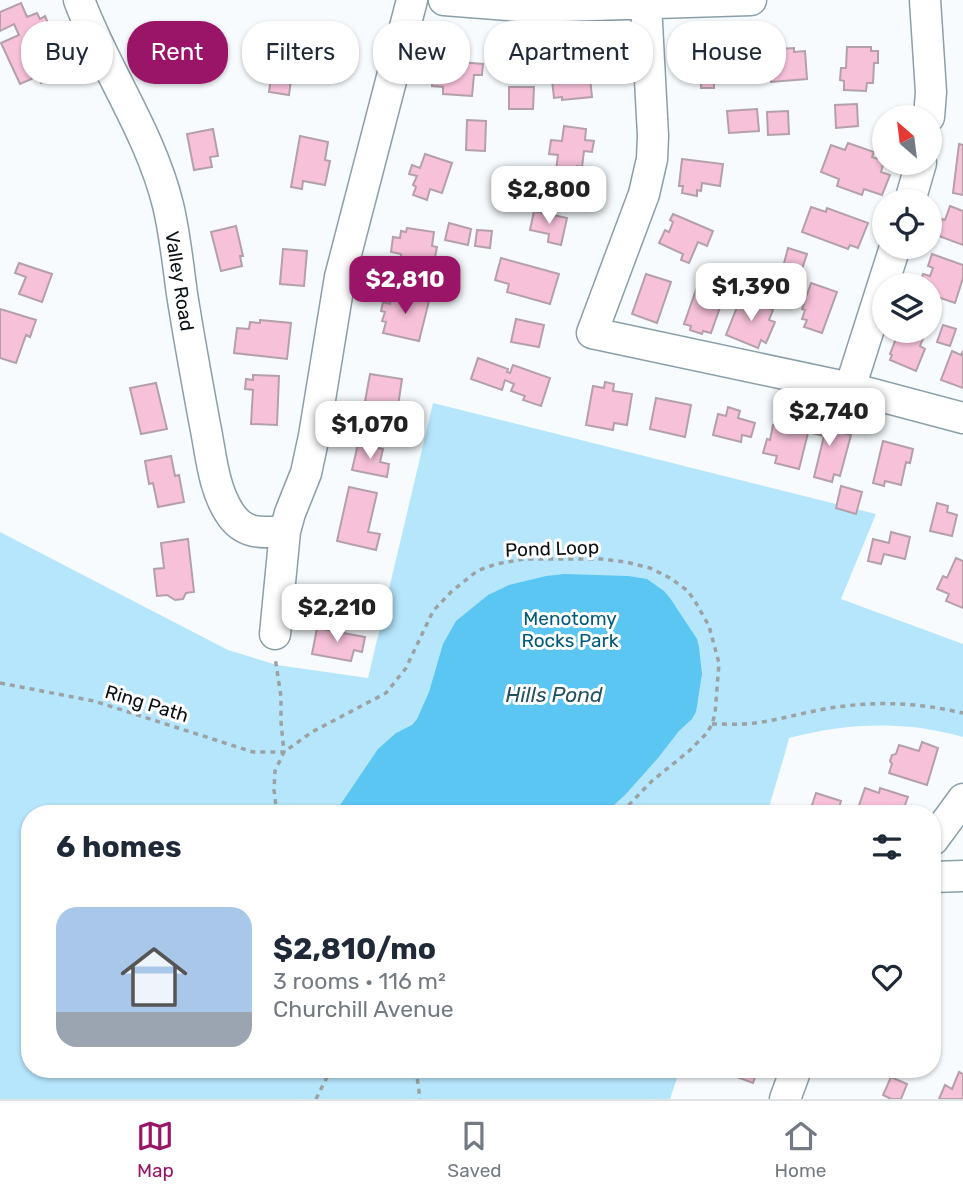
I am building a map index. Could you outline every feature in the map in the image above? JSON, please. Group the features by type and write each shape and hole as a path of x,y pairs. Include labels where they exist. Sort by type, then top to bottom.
{"street":[{"name":"Valley Road","path":"79,0 111,73 146,140 167,203 213,468 221,495 228,511 239,525 258,532 285,531"},
{"path":"275,634 285,531 289,513 306,472 340,277 412,0"},
{"path":"444,0 531,7 751,0"},
{"path":"925,0 929,105"},
{"path":"646,4 653,129 652,159 644,194 592,333 849,388 963,418"},
{"path":"849,388 891,259"},
{"path":"941,829 963,799"},
{"path":"941,877 963,876"},
{"path":"785,1099 793,1078"}],"path":[{"name":"Pond Loop","path":"284,752 312,732 386,693 406,668 433,611 463,582 477,571 524,559 602,559 626,562 650,568 688,591 709,626 719,663 712,724"},
{"path":"275,634 275,662 281,697 284,752 275,771 276,805"},
{"name":"Ring Path","path":"0,683 94,701 253,752 284,752"},
{"path":"629,805 658,775 699,741 712,724 756,723 846,706 872,704 904,703 963,713"},
{"path":"316,1099 326,1078"},
{"path":"417,1078 420,1099"}],"green space":[{"name":"Menotomy Rocks Park","path":"433,403 876,514 841,599 963,644 963,737 919,728 876,726 832,729 789,738 770,805 21,805 21,1078 677,1078 670,1099 0,1099 0,532 228,650 277,665 368,678"}],"water":[{"name":"Hills Pond","path":"564,574 647,579 670,598 697,639 702,674 696,712 625,795 614,805 340,805 378,749 417,719 429,692 443,644 456,621 488,595 509,585"}],"building":[{"path":"21,3 27,17 37,13 40,19 45,16 47,21 21,21 20,84 1,43 19,35 14,24 0,31 0,12"},
{"path":"847,47 871,47 871,51 878,51 873,83 867,83 866,91 844,90 844,81 840,80 841,68 846,68"},
{"path":"786,48 794,48 794,52 805,51 807,79 786,81"},
{"path":"470,63 483,64 482,75 474,75 472,96 443,94 443,87 432,86 470,84"},
{"path":"270,84 290,84 289,95 269,92"},
{"path":"552,84 591,84 592,97 562,100 562,97 554,98"},
{"path":"701,84 714,84 714,88 701,88"},
{"path":"509,87 534,87 533,109 509,109"},
{"path":"857,104 858,126 836,128 835,105"},
{"path":"757,109 759,131 729,133 727,111"},
{"path":"788,111 789,134 768,135 767,112"},
{"path":"467,120 486,121 485,151 466,150"},
{"path":"564,126 586,129 585,140 594,141 592,152 584,151 582,167 577,166 576,174 556,171 558,155 549,154 551,140 562,141"},
{"path":"213,129 218,156 210,157 212,167 194,170 187,134"},
{"path":"300,136 328,142 325,160 330,161 325,185 303,181 302,189 291,187"},
{"path":"848,143 872,151 872,175 890,175 884,189 872,189 872,192 864,189 862,195 837,186 839,179 821,172 831,145 845,150"},
{"path":"959,144 963,145 963,195 953,193"},
{"path":"425,154 452,163 442,193 430,189 427,200 413,195 417,176 409,174 412,165 420,168"},
{"path":"682,159 723,164 720,186 702,183 701,191 697,190 697,196 682,193 683,186 679,186"},
{"path":"950,206 963,211 963,245 942,237 942,219 945,220"},
{"path":"811,207 826,212 827,208 868,223 858,248 850,245 848,249 802,232"},
{"path":"534,211 567,218 561,245 548,242 549,234 530,230"},
{"path":"673,214 713,231 707,246 698,242 689,263 681,260 683,254 659,243 665,230 669,232"},
{"path":"449,223 471,229 468,245 445,240"},
{"path":"236,226 243,256 240,256 242,266 221,271 211,232"},
{"path":"407,228 434,232 432,246 437,247 437,270 420,268 421,262 401,259 401,254 391,252 393,237 400,238 401,231 406,232"},
{"path":"477,230 492,231 490,248 475,246"},
{"path":"788,248 807,254 801,272 783,267"},
{"path":"283,249 307,251 304,286 280,284"},
{"path":"501,258 559,274 550,304 507,292 509,284 495,280"},
{"path":"942,258 963,265 963,278 955,303 942,298 942,273 931,273 933,268 928,266 930,259"},
{"path":"19,263 52,274 42,302 19,294 26,277 15,273"},
{"path":"646,274 671,282 657,323 632,314"},
{"path":"811,283 837,292 822,333 804,327 807,320 802,319 805,310 802,309"},
{"path":"697,287 713,293 714,289 725,293 711,333 703,331 702,334 690,330 691,326 684,324"},
{"path":"392,292 429,301 419,341 383,333 386,322 382,321 385,312 381,311 383,302 390,304"},
{"path":"741,297 773,310 769,320 775,322 766,343 761,340 758,348 726,335"},
{"path":"0,309 36,320 30,337 26,335 16,363 0,358"},
{"path":"516,319 544,325 539,347 511,342"},
{"path":"260,320 291,323 287,359 234,353 237,328 249,329 250,322 260,323"},
{"path":"943,325 956,329 950,346 940,343"},
{"path":"894,343 921,343 920,346 925,349 916,371 890,360"},
{"path":"952,351 961,355 963,351 963,388 941,380"},
{"path":"478,358 508,369 507,372 510,373 513,365 550,378 541,406 523,400 525,396 511,391 514,384 505,380 502,390 471,379"},
{"path":"370,374 402,379 398,406 394,406 392,422 362,418"},
{"path":"253,375 279,376 277,425 251,424 253,390 245,389 246,379 253,380"},
{"path":"605,382 614,384 613,391 632,394 627,425 614,423 613,430 586,425 593,386 604,388"},
{"path":"156,383 167,429 141,434 130,388"},
{"path":"656,398 691,405 685,437 650,429"},
{"path":"728,407 740,411 738,418 755,423 751,437 742,435 741,442 713,435 718,414 726,416"},
{"path":"813,413 830,417 827,429 851,435 840,476 834,474 832,482 814,477 824,436 808,432"},
{"path":"788,419 799,422 797,430 808,433 799,469 775,463 777,456 763,453 767,439 770,440 773,425 786,427"},
{"path":"883,441 913,449 910,463 906,462 901,485 885,481 884,486 873,483"},
{"path":"358,444 383,449 380,462 389,464 387,477 352,470"},
{"path":"171,456 175,476 179,475 184,502 158,507 153,483 149,484 145,461"},
{"path":"841,486 862,492 856,514 836,508"},
{"path":"349,487 377,493 368,532 380,534 376,550 337,541"},
{"path":"937,503 948,506 947,512 957,515 952,536 930,531"},
{"path":"891,532 910,537 905,559 884,554 881,564 868,561 873,539 889,543"},
{"path":"188,539 194,592 186,593 183,599 175,600 167,595 157,596 154,569 164,568 161,543"},
{"path":"956,558 963,561 963,608 946,601 949,594 937,589 943,576 947,578"},
{"path":"317,628 365,637 362,652 354,650 351,661 312,654"},
{"path":"922,742 938,748 927,785 889,773 892,755 896,754 899,745 919,751"},
{"path":"865,788 879,793 880,788 908,797 905,805 859,805"},
{"path":"816,793 841,801 840,805 812,805"},
{"path":"959,1072 963,1074 963,1099 939,1099 945,1085 952,1089"},
{"path":"739,1078 755,1078 753,1083"},
{"path":"891,1078 907,1084 901,1099 891,1099 883,1095"}]}
